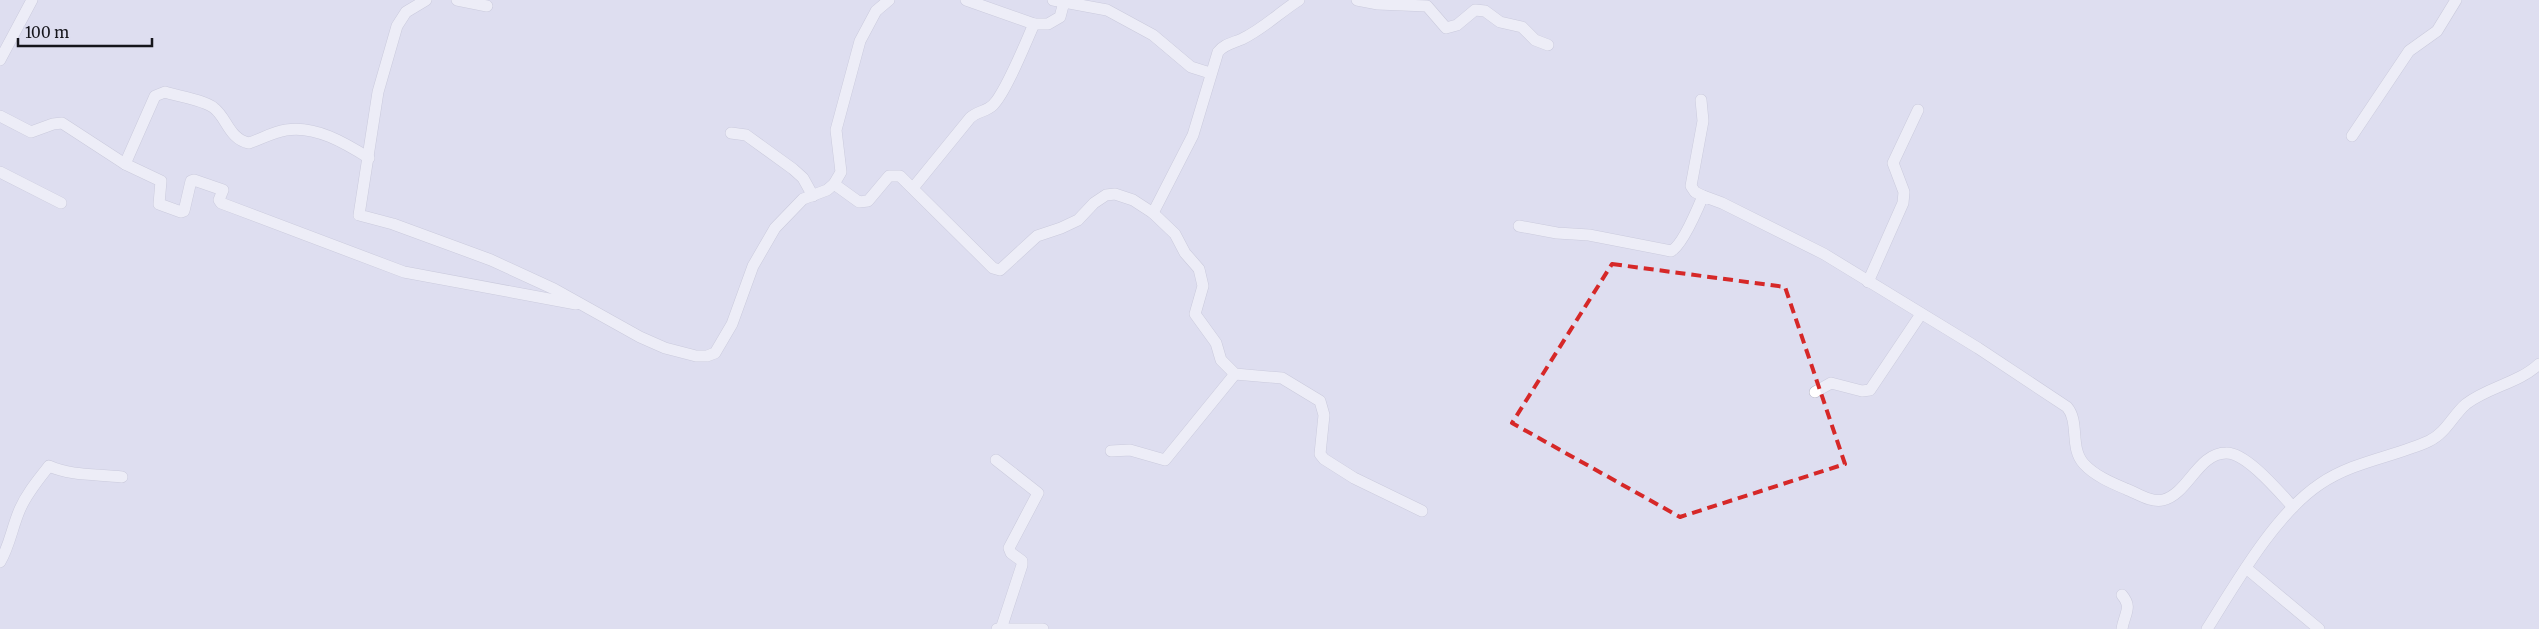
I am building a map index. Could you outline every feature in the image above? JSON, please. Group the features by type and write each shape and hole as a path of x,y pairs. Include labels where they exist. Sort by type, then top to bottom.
{"street":[{"path":"0,60 32,0"},
{"path":"426,0 406,12 397,26 378,92 359,215 393,224 476,254 536,280 640,337 665,348 696,356 706,356 715,353 732,324 753,266 775,228 803,199 827,190 834,184 840,172 836,130 860,41 876,11 888,0"},
{"path":"457,0 487,6"},
{"path":"966,0 1034,24 1055,22 1060,17 1058,1 1107,10 1153,35 1191,66 1210,73"},
{"path":"1153,213 1193,135 1209,86 1210,73 1222,47 1242,39 1299,0"},
{"path":"1357,0 1378,4 1427,6 1446,28 1457,25 1475,10 1484,11 1500,22 1525,29 1536,40 1548,45"},
{"path":"2352,136 2409,51 2437,31 2456,0"},
{"path":"913,188 970,118 978,112 987,110 998,98 1034,24"},
{"path":"125,164 155,96 165,92 215,108 229,129 243,142 249,143 285,130 300,129 335,140 369,158"},
{"path":"1701,100 1703,121 1691,186 1695,192 1722,203 1824,254 1978,348 2067,407 2070,410 2078,456 2092,472 2151,499 2162,500 2175,494 2215,456 2226,453 2240,458 2294,506"},
{"path":"1868,282 1904,203 1904,192 1893,163 1918,110"},
{"path":"0,116 31,132 53,124 62,123 125,164 161,181 159,204 181,212 184,211 191,181 194,180 223,190 219,200 221,203 404,272 588,307"},
{"path":"730,133 746,135 793,169 803,178 813,196"},
{"path":"0,172 61,203"},
{"path":"834,184 859,202 863,202 868,201 892,175 900,176 993,268 1000,270 1037,236 1078,220 1106,195 1115,194 1133,200 1153,213 1175,234 1182,248 1199,269 1203,286 1195,314 1216,343 1221,360 1234,374 1282,378 1320,401 1324,415 1320,454 1324,459 1354,478 1422,511"},
{"path":"1519,226 1557,233 1589,235 1671,250 1676,248 1683,236 1702,196"},
{"path":"1815,392 1831,383 1862,391 1870,390 1921,314"},
{"path":"2207,629 2246,568 2294,506 2304,496 2321,483 2344,471 2434,439 2468,403 2520,377 2539,364"},
{"path":"1111,451 1130,450 1165,460 1234,374"},
{"path":"996,460 1038,493 1009,548 1011,553 1022,560 1022,565 1000,629 1043,629"},
{"path":"0,562 25,499 49,466 63,473 92,473 122,478"},
{"path":"2246,568 2319,629"},
{"path":"2122,595 2128,602 2122,629"}],"highlighted area":[{"path":"1612,264 1785,287 1845,464 1680,517 1512,423"}]}
